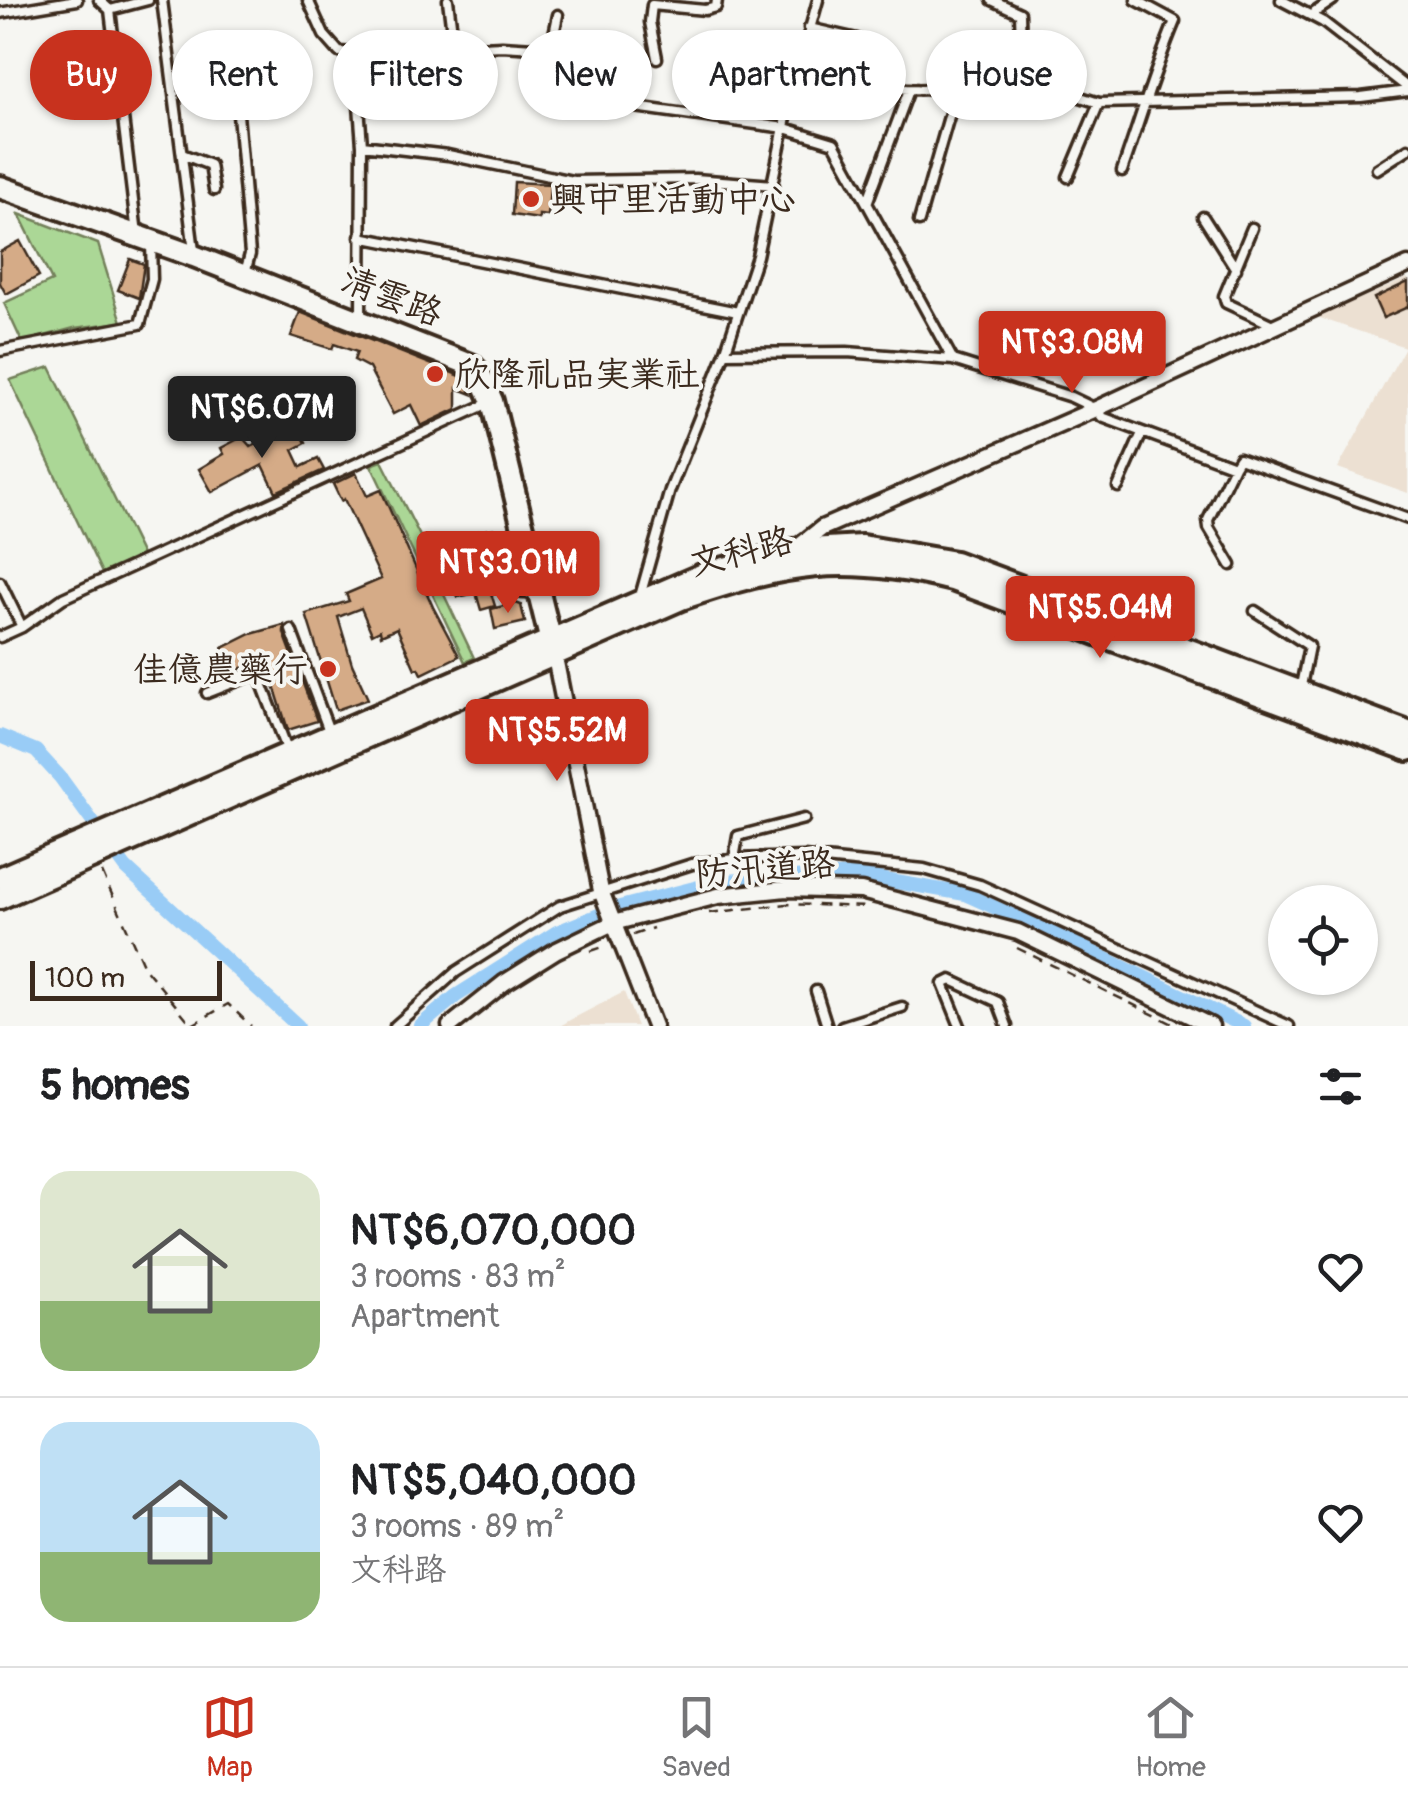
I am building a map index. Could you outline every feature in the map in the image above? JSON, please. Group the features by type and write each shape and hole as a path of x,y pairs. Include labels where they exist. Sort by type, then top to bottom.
{"main road":[{"name":"清雲路","path":"0,187 361,319 471,365 480,374 492,402 552,648"},
{"name":"文科路","path":"0,878 88,849 638,612 706,573 862,546 942,559 1140,640 1298,698 1408,732"},
{"name":"文科路","path":"128,832 289,754 552,648"},
{"name":"文科路","path":"1298,698 1408,750"},
{"name":"文科路","path":"0,898 88,849"}],"street":[{"path":"793,558 822,528 1096,409 1408,266"},
{"path":"552,648 602,895 654,1026"},
{"name":"防汛道路","path":"450,1026 504,983 611,922 718,896 786,889 861,891 1018,932 1211,1026"}],"lane":[{"path":"0,13 76,0"},
{"path":"0,351 140,324 152,279 110,10 99,0"},
{"path":"110,10 148,0"},
{"path":"162,0 194,256"},
{"path":"308,0 333,45"},
{"path":"448,0 452,30"},
{"path":"657,58 650,22 652,5 705,10 716,7 717,0"},
{"path":"638,612 644,574 670,490 726,354 758,256 818,0"},
{"path":"992,0 1009,3 1020,13 1021,30"},
{"path":"1122,171 1146,104 1148,85 1174,22 1136,0"},
{"path":"1281,0 1371,57 1408,90"},
{"path":"1311,16 1333,0"},
{"path":"498,46 551,49 558,15"},
{"path":"809,28 857,39 856,74 874,86 926,88"},
{"path":"1399,81 1408,74"},
{"path":"867,203 909,90"},
{"path":"1087,99 1146,104 1361,97 1408,90"},
{"path":"1068,177 1099,103"},
{"path":"652,109 785,128 834,142 954,360"},
{"path":"239,120 250,254 244,275"},
{"path":"360,120 361,319"},
{"path":"919,220 948,120"},
{"path":"362,144 448,155 573,181 694,179 774,185"},
{"path":"1377,169 1408,149"},
{"path":"182,154 210,165 214,190"},
{"path":"1203,217 1236,269"},
{"path":"1252,228 1226,286 1226,303 1273,326"},
{"path":"360,237 738,312"},
{"path":"726,354 848,352 954,360 1024,381 1096,409 1102,418 1234,466"},
{"path":"0,637 22,627 63,598 492,402"},
{"path":"1118,487 1142,433"},
{"path":"1231,565 1208,520 1239,458 1408,520"},
{"path":"488,560 504,588 519,594 539,592"},
{"path":"0,582 22,627"},
{"path":"1254,611 1309,646 1298,698"},
{"path":"291,630 331,736"},
{"path":"207,692 258,672 289,754"},
{"path":"734,859 738,836 804,818"},
{"path":"396,1026 456,972 560,906 692,864 734,859 855,861 950,875 1018,900 1289,1026"},
{"path":"960,1026 944,984 952,980 998,1002 1008,1026"},
{"path":"816,991 827,1026"},
{"path":"842,1026 902,1007"}],"path":[{"path":"88,849 144,967 192,1025 228,1004 250,1026"},
{"path":"698,916 787,904 868,907"},
{"path":"584,950 594,951 656,926"},
{"path":"1008,942 1177,1026"}],"shaded area":[{"path":"1408,278 1408,493 1338,468 1405,347 1317,317"},
{"path":"624,992 637,1026 560,1026 570,1020"}],"green space":[{"path":"19,214 98,244 122,322 74,328 22,342 4,303 52,281"},
{"path":"50,367 142,555 102,573 10,380"},
{"path":"382,461 430,556 428,561 474,658 465,662 371,465"}],"building":[{"name":"興中里活動中心","path":"514,182 550,184 548,216 539,215 539,219 512,215"},
{"path":"20,241 39,276 6,294 0,283 0,252"},
{"path":"130,259 144,264 139,298 118,290"},
{"path":"1408,282 1408,307 1383,318 1374,298"},
{"path":"300,312 463,377 472,394 457,388 457,409 421,426 411,405 393,414 369,368 354,360 357,352 291,336"},
{"path":"297,424 306,443 293,450 301,467 318,459 324,470 276,492 263,465 212,492 199,469 224,454 221,448 242,437 251,447"},
{"path":"356,473 367,496 381,490 459,656 422,674 419,668 415,669 397,628 381,635 380,630 372,634 361,608 338,617 352,664 368,699 336,710 306,614 349,601 346,594 381,579 344,499 341,501 333,484"},
{"path":"493,529 498,551 485,553 481,561 495,606 481,610 476,593 458,597 453,578 471,573 460,534"},
{"path":"521,605 525,622 495,629 491,609"},
{"path":"284,625 317,721 288,730 265,657 230,674 221,655 226,652 223,648 251,634"}],"waterway":[{"path":"0,736 36,751 60,777 126,868 298,1026"},
{"path":"420,1026 456,996 557,932 616,908 722,881 856,875 965,894 1244,1026"}],"place":[{"name":"興中里活動中心","path":"531,199"},
{"name":"欣隆礼品実業社","path":"435,374"},
{"name":"佳億農藥行","path":"328,669"}]}
